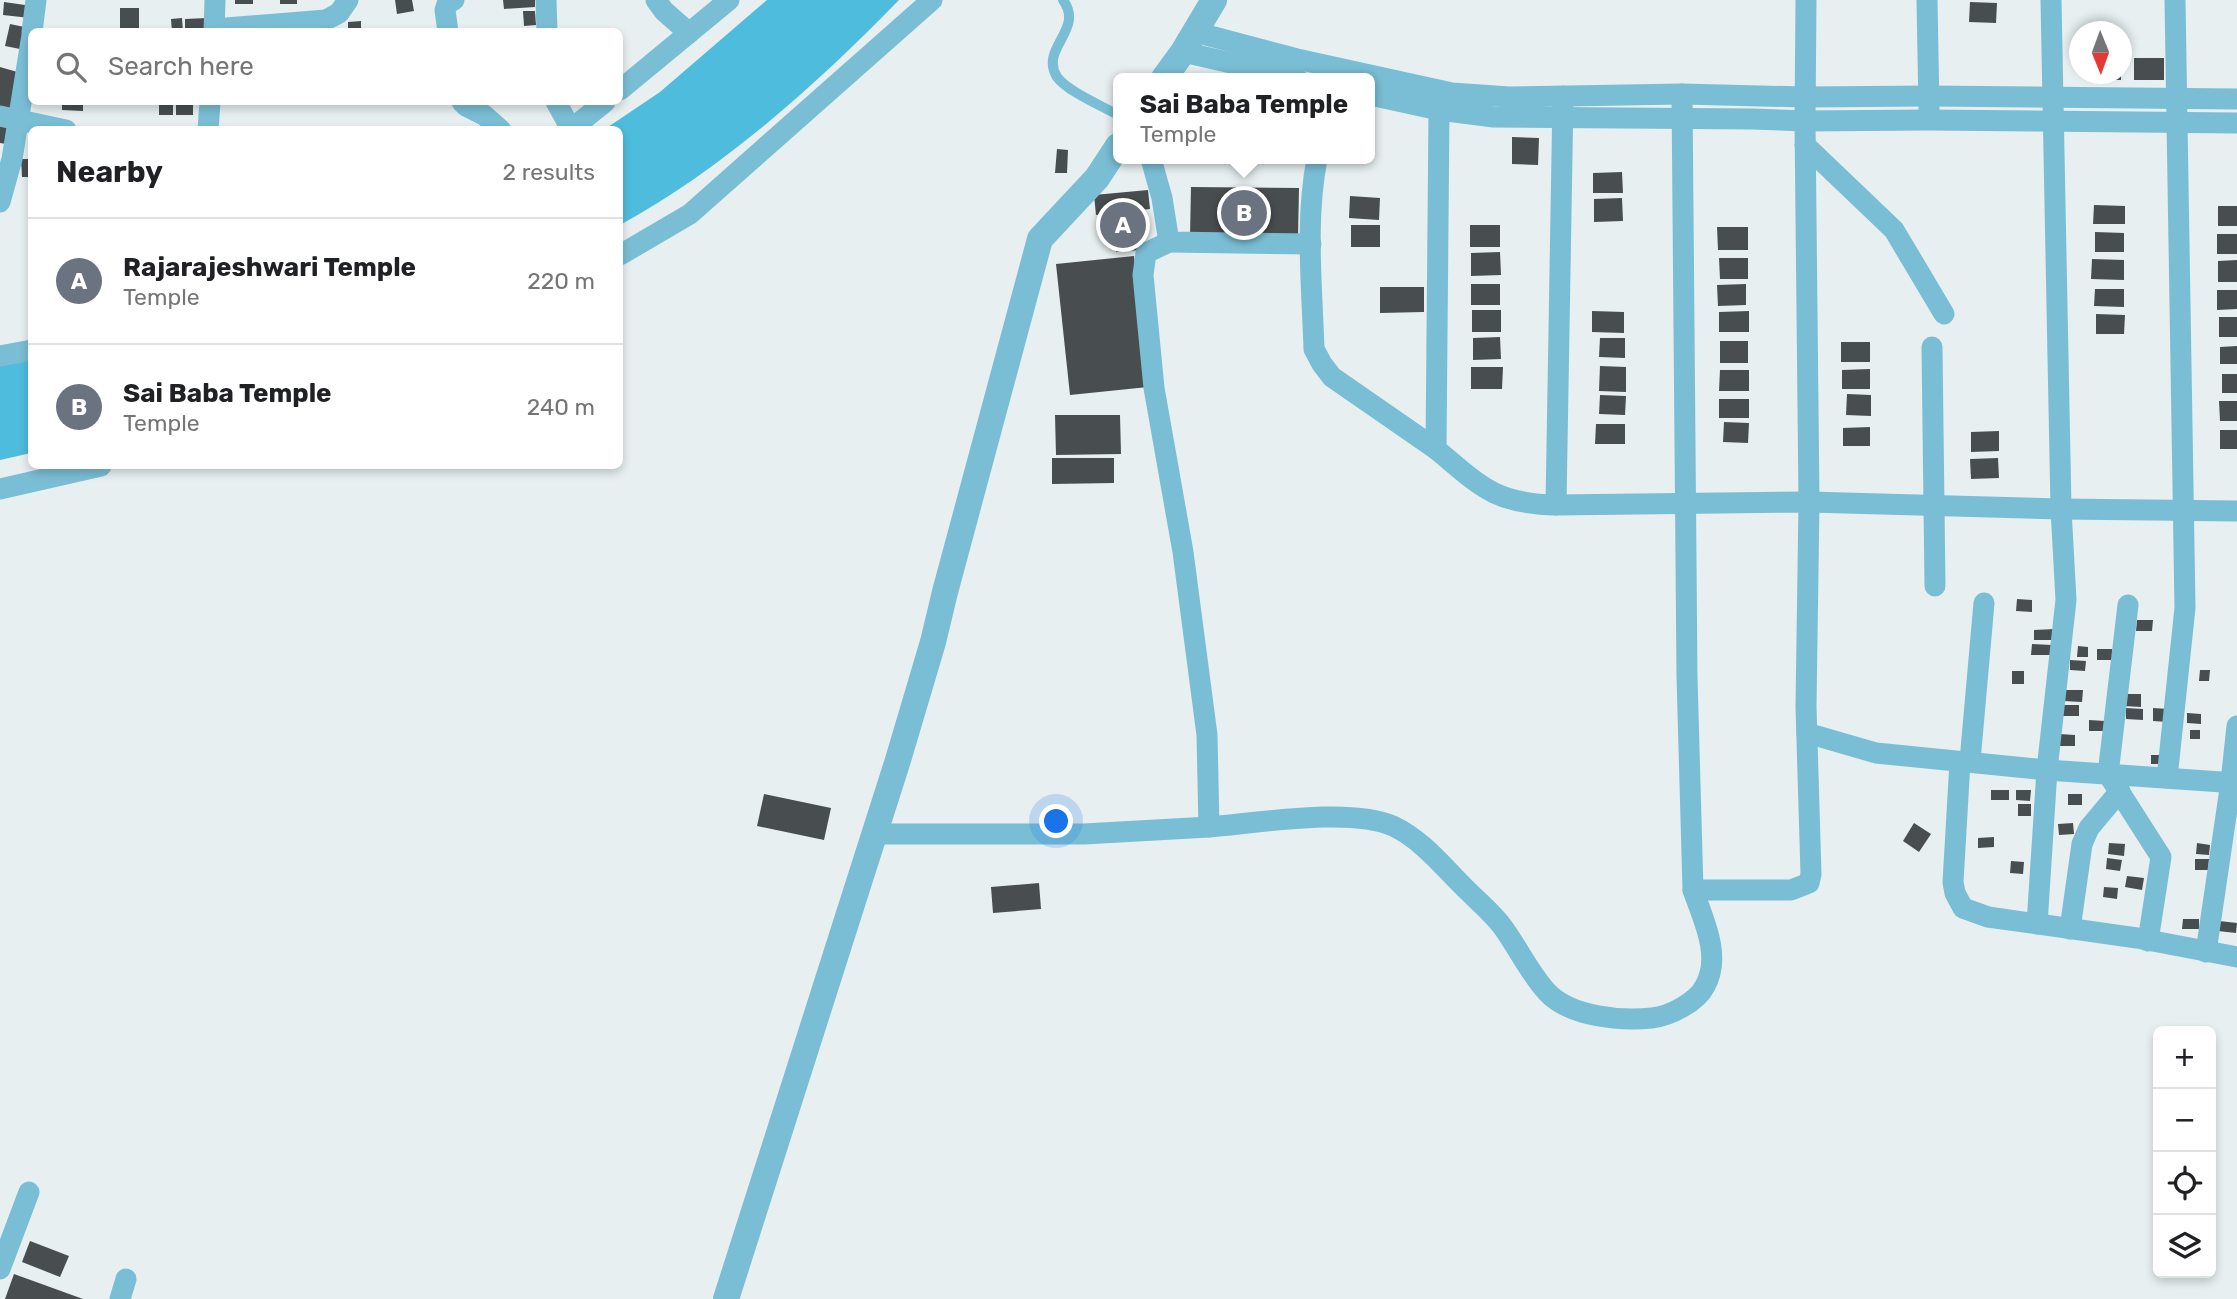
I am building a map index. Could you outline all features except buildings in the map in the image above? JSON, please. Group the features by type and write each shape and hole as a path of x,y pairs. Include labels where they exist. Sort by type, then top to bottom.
{"street":[{"path":"33,28 36,0"},
{"path":"214,28 215,0"},
{"path":"236,28 326,20 339,13 348,0"},
{"path":"448,28 447,4 454,0"},
{"path":"545,0 547,28"},
{"path":"656,0 664,11 689,33"},
{"path":"623,88 729,0"},
{"path":"623,253 690,214 932,0"},
{"path":"1167,73 1214,0"},
{"path":"1693,890 1791,890 1809,883 1811,874 1807,733 1809,502 1804,121 1806,0"},
{"path":"1927,0 1928,120"},
{"path":"2037,924 2047,770 2066,600 2052,0"},
{"path":"2167,778 2185,608 2175,0"},
{"path":"1189,42 1335,73"},
{"path":"1189,42 1282,73"},
{"path":"0,202 12,159 10,118 28,48"},
{"path":"1375,84 1494,117 2237,122"},
{"path":"875,834 1084,834 1334,817 1364,818 1389,824 1409,834 1500,923 1548,993 1569,1006 1590,1016 1638,1019 1659,1017 1682,1007 1702,993 1711,976 1711,943 1693,890 1687,677 1682,94"},
{"path":"1375,95 1440,101 1682,94 2237,99"},
{"path":"1556,505 1563,96"},
{"path":"1436,449 1440,101"},
{"path":"208,126 210,105"},
{"path":"465,105 484,115 496,126"},
{"path":"558,105 569,126"},
{"path":"575,126 601,105"},
{"path":"10,118 47,126"},
{"path":"1805,145 1894,230 1944,314"},
{"path":"726,1299 875,834 933,642 1040,239 1097,178 1113,154"},
{"path":"1152,164 1162,198 1169,242"},
{"path":"1317,164 1311,244 1314,349 1322,364 1332,377 1436,449 1488,491 1516,502 1556,505 1809,502 2237,511"},
{"path":"1209,827 1207,735 1183,552 1154,388 1143,275 1146,253 1169,242 1311,244"},
{"path":"1932,347 1935,586"},
{"path":"0,356 28,350"},
{"path":"0,489 87,469"},
{"path":"1984,603 1954,842 1953,881 1955,893 1963,908 1989,917 2237,957"},
{"path":"2070,929 2082,844 2114,783 2127,605"},
{"path":"2206,952 2234,782 2237,726"},
{"path":"1807,733 1876,753 2047,770 2114,783 2167,778 2234,782"},
{"path":"2114,783 2161,857 2148,941"},
{"path":"0,1269 29,1192"}],"lane":[{"path":"1063,0 1067,5 1069,25 1053,55 1052,64 1058,78 1076,92 1113,112"}],"water":[{"path":"767,0 899,0 802,94 767,123 696,178 623,223 623,126 609,126 660,92"},
{"path":"28,360 28,454 0,460 0,366"}],"place":[{"name":"Sai Baba Temple","path":"1244,213"},
{"name":"Rajarajeshwari Temple","path":"1123,225"}]}
